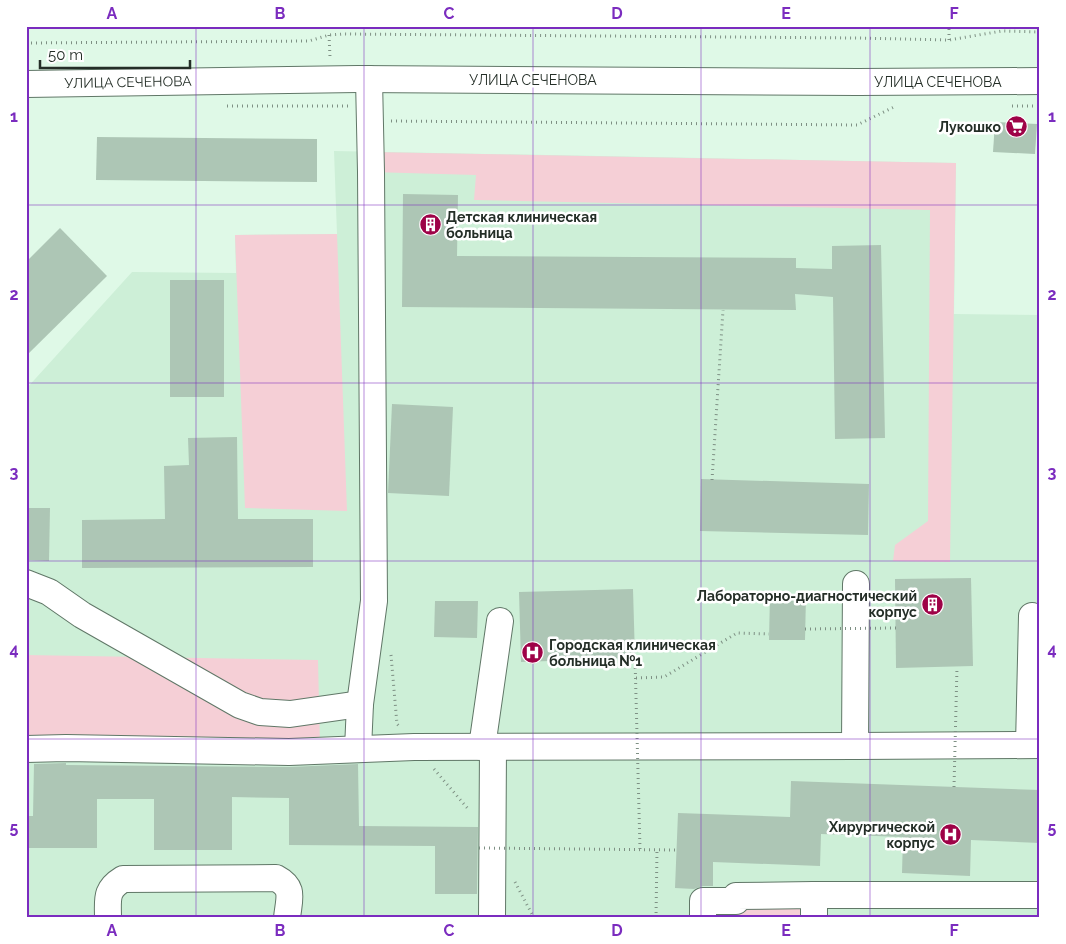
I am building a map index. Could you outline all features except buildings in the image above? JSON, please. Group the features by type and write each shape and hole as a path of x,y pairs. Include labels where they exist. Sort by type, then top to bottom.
{"street":[{"name":"УЛИЦА СЕЧЕНОВА","path":"26,84 370,80 1040,81"},
{"path":"358,749 360,704 374,601 370,80"},
{"path":"26,583 49,592 82,615 240,705 260,712 290,714 360,704"},
{"path":"856,584 856,746"},
{"path":"26,749 288,752 414,747 1035,745 1032,616"},
{"path":"492,918 488,747 500,621"},
{"path":"108,918 108,896 113,885 122,878 276,878 285,883 290,890 287,918"},
{"path":"703,918 703,901 736,901 736,896 814,907 948,906 1040,895"}],"path":[{"path":"950,26 950,40"},
{"path":"26,43 309,41 329,35 345,34 950,40 1002,31 1040,32"},
{"path":"223,106 369,106 388,121 857,125 894,106 904,106"},
{"path":"1011,106 1040,106"},
{"path":"712,480 723,310"},
{"path":"806,628 896,628"},
{"path":"636,678 664,677 737,633 769,634"},
{"path":"635,658 640,849"},
{"path":"954,787 957,667"},
{"path":"479,848 677,850"},
{"path":"656,849 656,918"}],"shaded area":[{"name":"Городская клиническая больница №1","path":"334,151 956,163 954,314 1040,315 1040,918 26,918 26,389 132,272 236,273 235,235 337,234"},
{"path":"371,152 956,163 950,562 893,561 895,545 928,521 930,210 474,200 476,175 371,172"},
{"path":"337,234 347,511 245,508 235,235"},
{"path":"26,655 318,660 320,747 26,739"},
{"path":"814,895 814,918 703,918 736,901"}],"place":[{"name":"Лукошко","path":"1017,127"},
{"name":"Детская клиническая больница","path":"430,225"},
{"name":"Лабораторно-диагностический корпус","path":"933,604"},
{"name":"Городская клиническая больница №1","path":"533,653"},
{"name":"Хирургической корпус","path":"951,835"}]}
